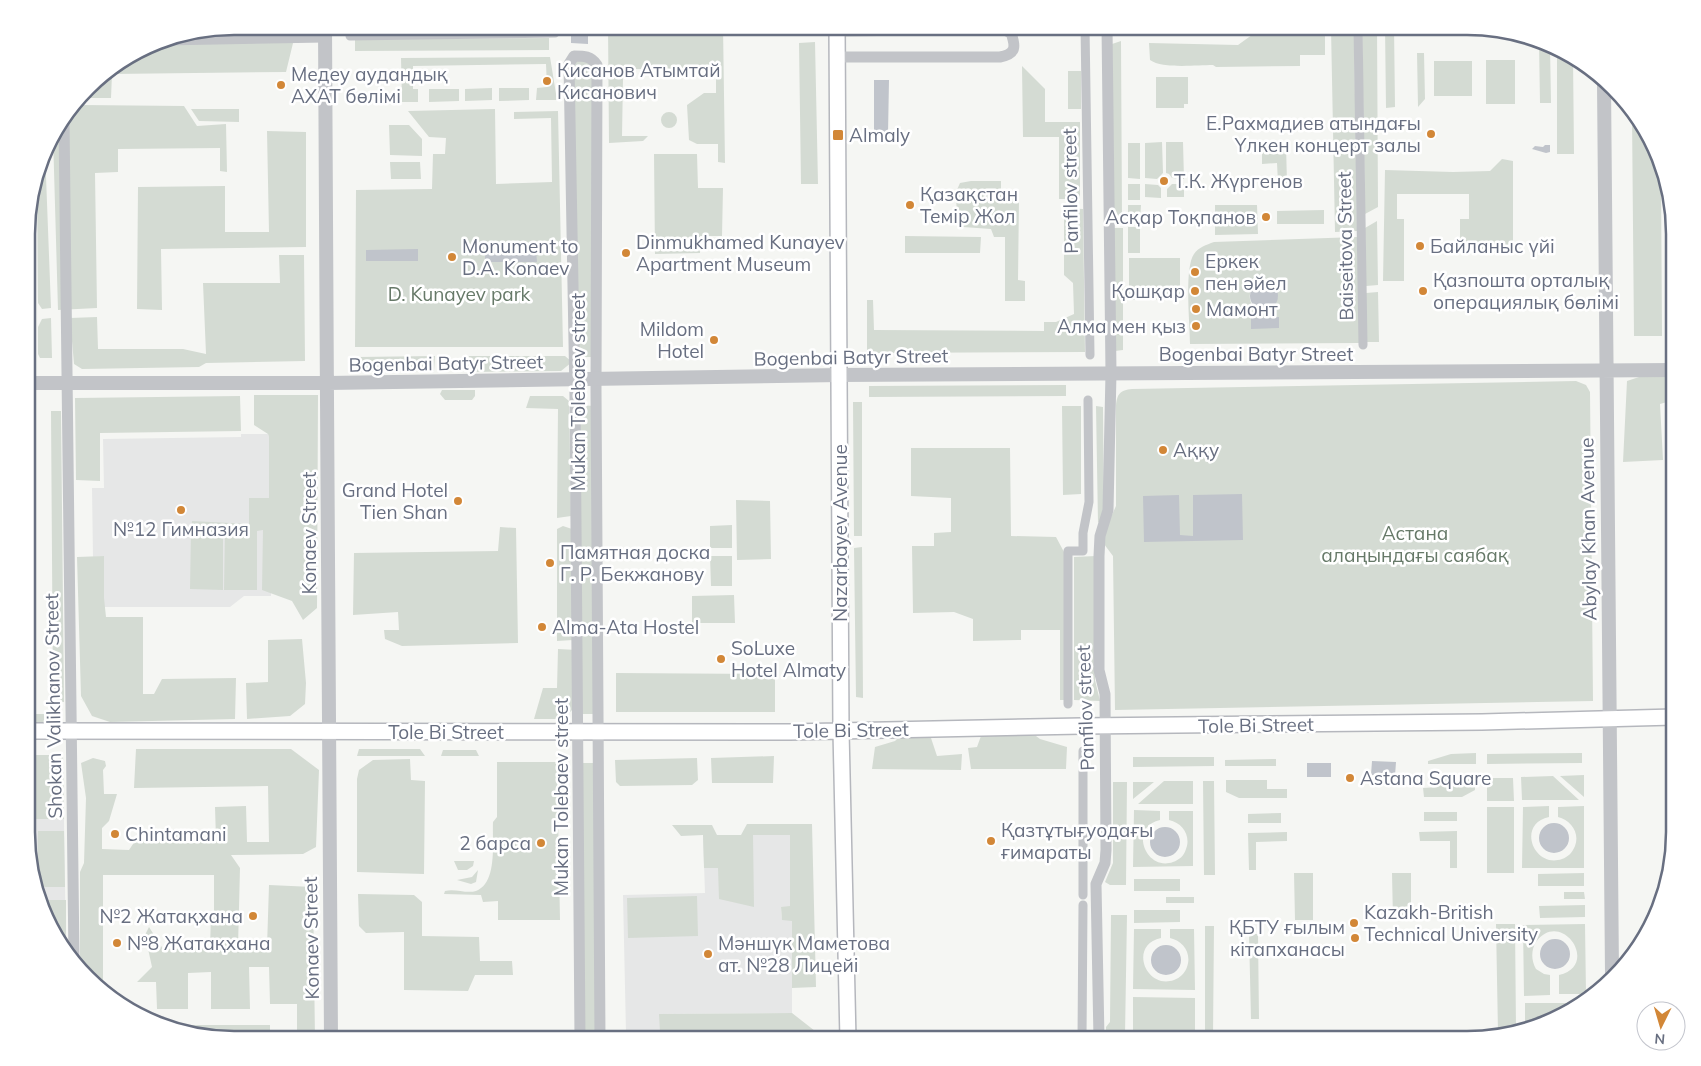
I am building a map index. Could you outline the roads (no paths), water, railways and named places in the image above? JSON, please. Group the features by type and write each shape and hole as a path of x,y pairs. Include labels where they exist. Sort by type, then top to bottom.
{"main road":[{"name":"Nazarbayev Avenue","path":"837,35 841,731 848,1031"},
{"name":"Tole Bi Street","path":"35,731 841,731 1666,717"}],"street":[{"path":"200,38 265,35"},
{"name":"Konaev Street","path":"325,35 331,1031"},
{"path":"350,36 418,35"},
{"path":"837,57 1000,57 1008,55 1013,50 1015,43 1012,35"},
{"name":"Panfilov street","path":"1086,35 1090,355"},
{"name":"Panfilov street","path":"1099,1031 1096,884 1105,863 1106,850 1104,692 1099,670 1100,536 1108,510 1110,373 1107,35"},
{"name":"Baiseitova Street","path":"1358,35 1363,345"},
{"name":"Mukan Tolebaev street","path":"580,1031 575,379 569,64 574,56 586,56 593,60 597,66 595,379 596,731 600,1031"},
{"name":"Abylay Khan Avenue","path":"1604,89 1612,969"},
{"name":"Shokan Valikhanov Street","path":"64,132 74,950"},
{"name":"Bogenbai Batyr Street","path":"35,383 328,383 840,375 1666,370"},
{"name":"Panfilov street","path":"1068,704 1068,551 1083,551 1083,532 1089,502 1088,400"},
{"name":"Panfilov street","path":"1083,751 1083,895"},
{"path":"1082,1031 1083,905"}],"place":[{"name":"Кисанов Атымтай Кисанович","path":"547,81"},
{"name":"Медеу аудандық АХАТ бөлімі","path":"281,85"},
{"name":"Е.Рахмадиев атындағы Үлкен концерт залы","path":"1431,134"},
{"name":"Almaly","path":"838,135"},
{"name":"Т.К. Жүргенов","path":"1164,181"},
{"name":"Қазақстан Темір Жол","path":"910,205"},
{"name":"Асқар Тоқпанов","path":"1266,217"},
{"name":"Байланыс үйі","path":"1420,246"},
{"name":"Dinmukhamed Kunayev Apartment Museum","path":"626,253"},
{"name":"Monument to D.A. Konaev","path":"452,257"},
{"name":"Еркек пен әйел","path":"1195,272"},
{"name":"Қошқар","path":"1195,291"},
{"name":"Қазпошта орталық операциялық бөлімі","path":"1423,291"},
{"name":"Мамонт","path":"1196,309"},
{"name":"Алма мен қыз","path":"1196,326"},
{"name":"Mildom Hotel","path":"714,340"},
{"name":"Аққу","path":"1163,450"},
{"name":"Grand Hotel Tien Shan","path":"458,501"},
{"name":"№12 Гимназия","path":"181,510"},
{"name":"Памятная доска Г. Р. Бекжанову","path":"550,563"},
{"name":"Alma-Ata Hostel","path":"542,627"},
{"name":"SoLuxe Hotel Almaty","path":"721,659"},
{"name":"Astana Square","path":"1350,778"},
{"name":"Chintamani","path":"115,834"},
{"name":"Қазтұтығуодағы ғимараты","path":"991,841"},
{"name":"2 барса","path":"541,843"},
{"name":"№2 Жатақхана","path":"253,916"},
{"name":"Kazakh-British Technical University","path":"1354,923"},
{"name":"ҚБТУ ғылым кітапханасы","path":"1355,938"},
{"name":"№8 Жатақхана","path":"117,943"},
{"name":"Мәншүк Маметова ат. №28 Лицейі","path":"708,954"}],"park label":[{"name":"D. Kunayev park","path":"459,294"},
{"name":"Астана алаңындағы саябақ","path":"1415,544"}]}
